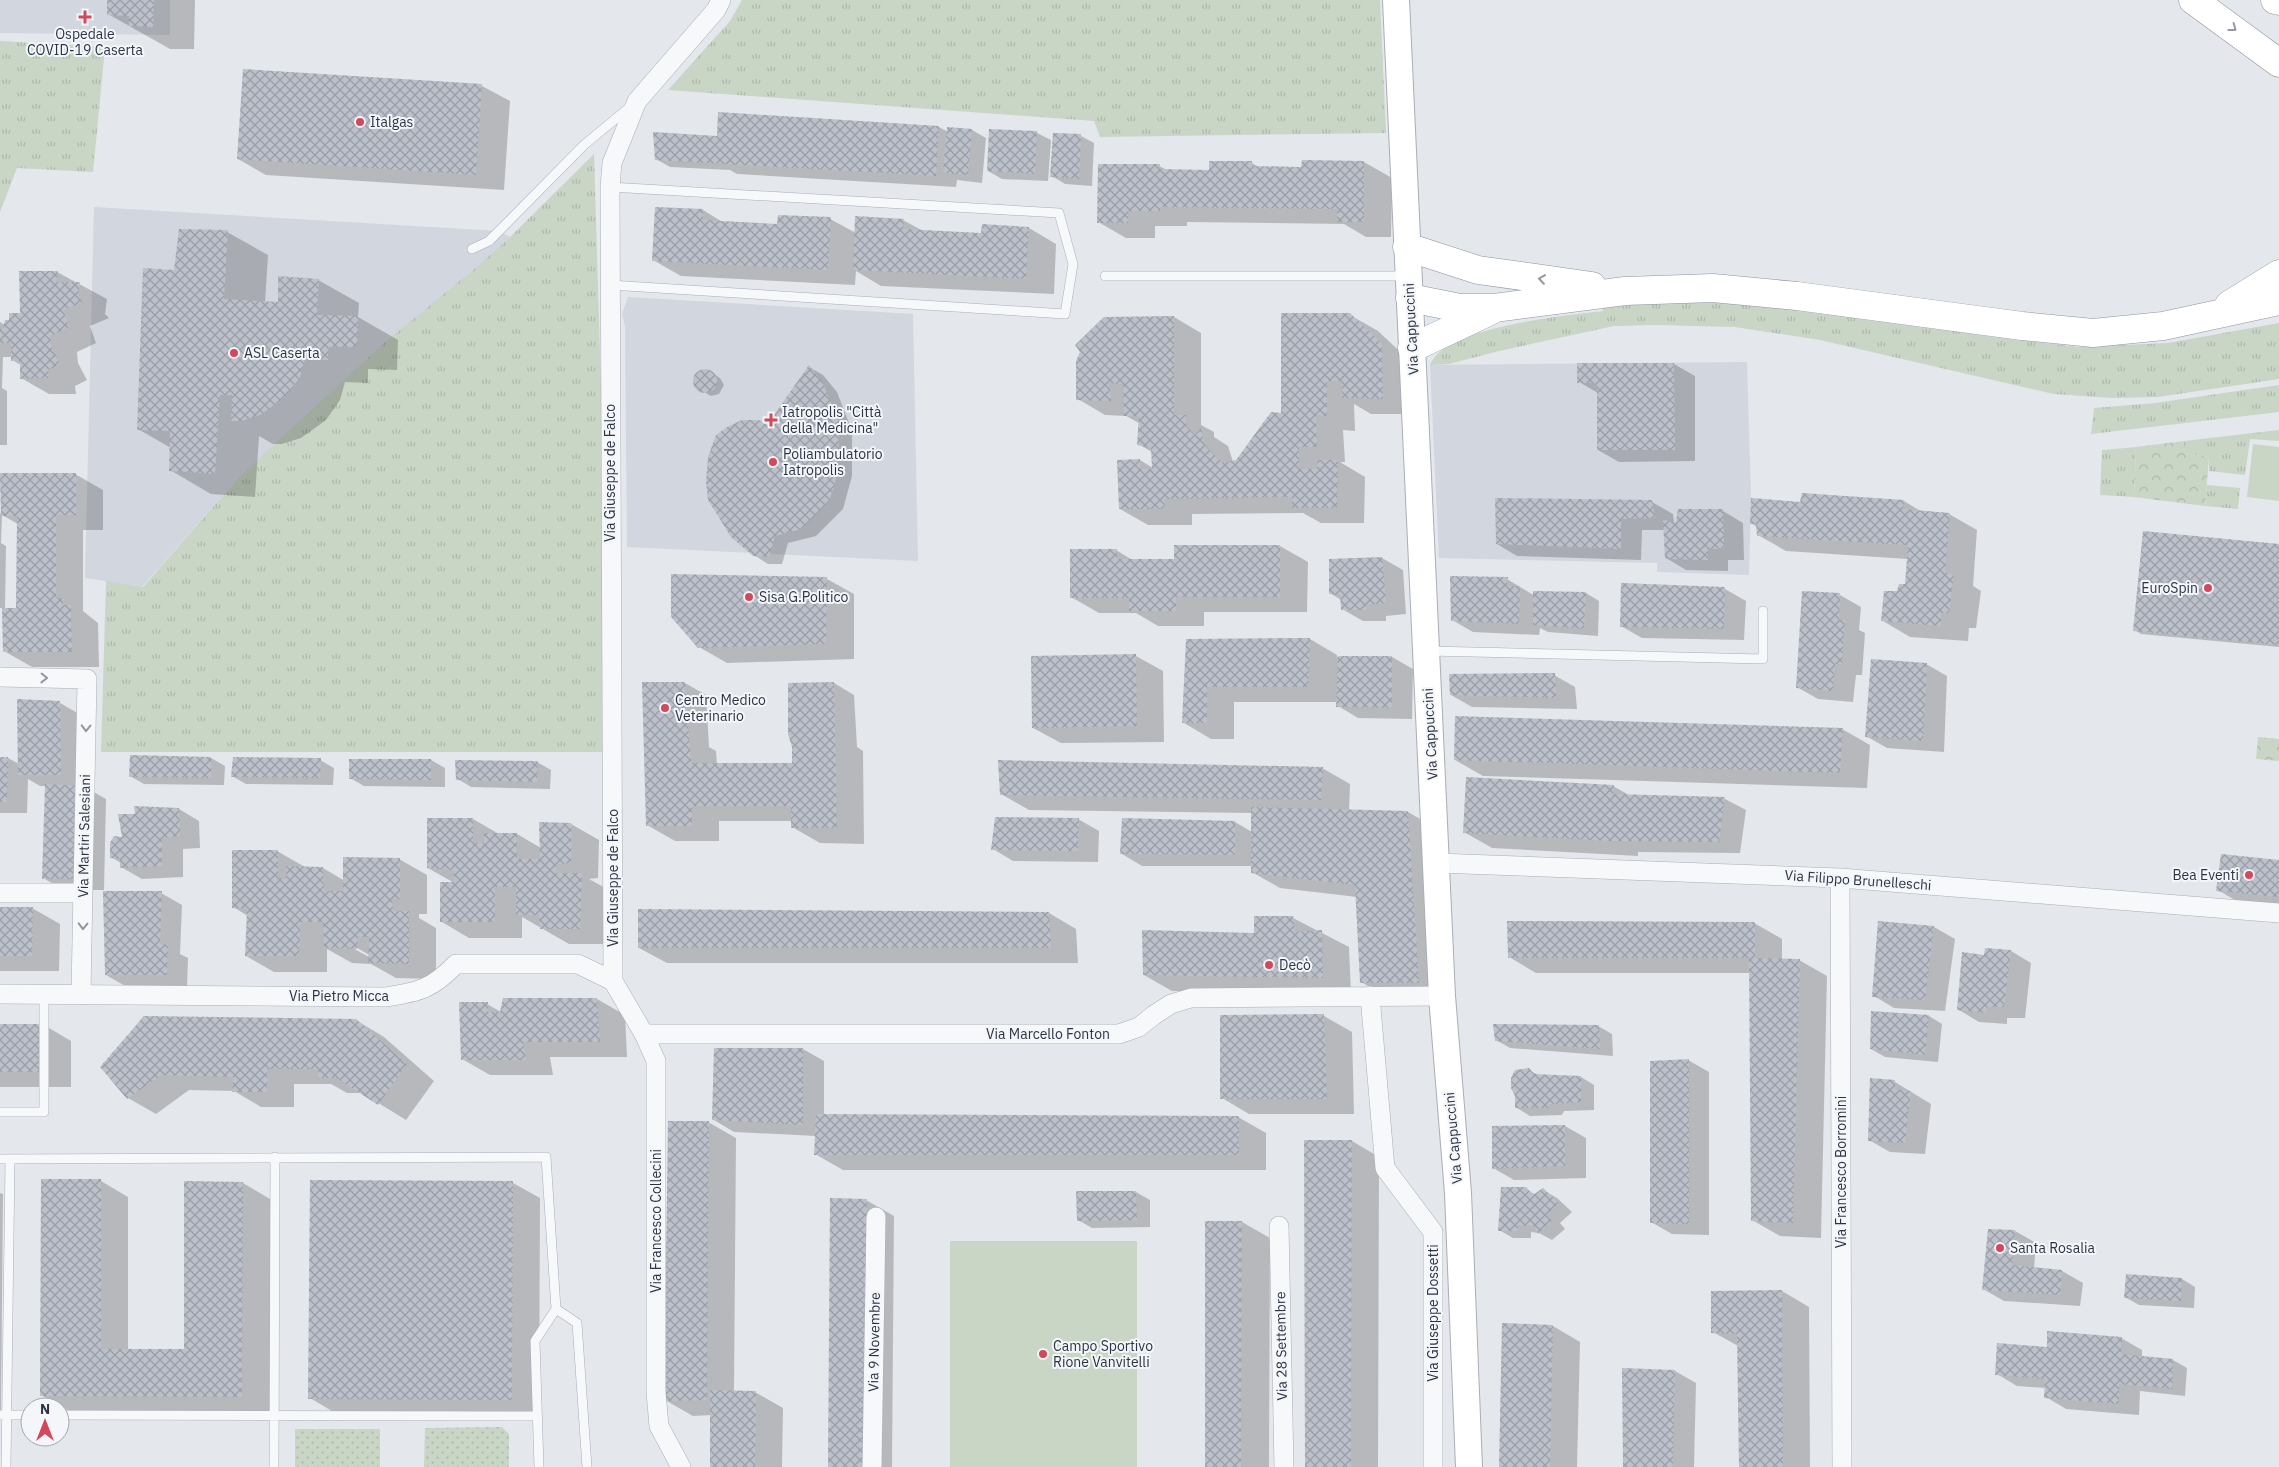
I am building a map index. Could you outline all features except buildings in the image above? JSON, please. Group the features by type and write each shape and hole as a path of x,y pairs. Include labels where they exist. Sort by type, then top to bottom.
{"highway":[{"path":"2193,0 2279,63"},
{"path":"2275,0 2279,1"},
{"path":"1407,247 1478,270 1625,290"},
{"path":"2210,317 2279,274"},
{"path":"1409,287 1460,308 1494,308 1625,290 1712,288 1797,296 2022,326 2094,333 2163,326 2276,302"},
{"path":"1412,348 1494,308"}],"street":[{"name":"Via Giuseppe de Falco","path":"613,981 610,285 610,187 612,163 637,101 716,10 721,0"},
{"name":"Via Cappuccini","path":"1396,0 1442,996 1458,1193 1469,1467"},
{"name":"Via Martiri Salesiani","path":"0,677 87,679 81,993"},
{"name":"Via Filippo Brunelleschi","path":"1436,863 1840,878 2279,913"},
{"name":"Via Francesco Borromini","path":"1840,878 1842,1467"},
{"path":"0,893 83,893"},
{"name":"Via Pietro Micca","path":"0,994 81,993 386,997 417,992 440,981 456,964 578,964 613,981"},
{"name":"Via Francesco Collecini","path":"613,981 644,1034 656,1061 656,1392 659,1426 681,1467"},
{"name":"Via Giuseppe Dossetti","path":"1370,996 1385,1168 1433,1232 1433,1467"},
{"name":"Via Marcello Fonton","path":"644,1034 1119,1034 1140,1027 1171,1004 1192,998 1442,996"},
{"name":"Via 9 Novembre","path":"872,1467 876,1217"},
{"name":"Via 28 Settembre","path":"1279,1226 1284,1467"}],"lane":[{"path":"472,249 489,241 584,145 637,101"},
{"path":"610,187 1059,213 1073,264 1065,314 610,285"},
{"path":"1105,276 1409,287"},
{"path":"1426,651 1763,659 1763,611"},
{"path":"0,1112 44,1112 44,994"},
{"path":"274,1467 275,1157"},
{"path":"6,1467 3,1415 5,1158 546,1157 556,1309 535,1341 539,1467"},
{"path":"556,1309 577,1323 586,1467"},
{"path":"3,1415 20,1415"},
{"path":"70,1415 537,1416"}],"shaded area":[{"name":"Ospedale COVID-19 Caserta","path":"0,0 170,0 170,35 0,33"},
{"path":"94,207 499,231 510,237 240,476 142,587 85,578"},
{"name":"Iatropolis \"Città della Medicina\"","path":"628,297 913,314 918,561 627,547 625,326 622,314"},
{"path":"1747,362 1751,498 1749,575 1657,572 1657,563 1439,558 1430,365"}],"green space":[{"path":"742,0 1380,0 1386,133 1100,137 1094,121 668,90 730,21"},
{"path":"0,41 104,47 104,58 93,172 17,168 0,212"},
{"path":"594,154 612,752 101,752 106,581 143,587 240,476 383,344 510,237"},
{"path":"1753,302 2079,347 2168,343 2279,323 2279,379 2158,397 2112,398 2054,394 1820,340 1735,327 1656,325 1614,326 1449,364 1430,365 1440,352 1458,341 1481,332 1508,325 1603,311 1603,307 1663,303"},
{"path":"2279,385 2279,412 2091,434 2094,408 2155,403"},
{"path":"2279,430 2279,441 2250,439 2245,475 2209,471 2209,457 2184,453 2184,441"},
{"path":"2184,441 2184,453 2209,457 2205,506 2134,497 2136,447"},
{"path":"2253,444 2279,447 2279,501 2247,497"},
{"path":"2136,447 2134,497 2100,495 2102,450"},
{"path":"2207,485 2240,488 2238,509 2205,506"},
{"path":"2258,737 2279,739 2279,761 2256,759"},
{"name":"Campo Sportivo Rione Vanvitelli","path":"950,1241 1137,1241 1137,1467 950,1467"},
{"path":"502,1427 509,1434 509,1467 424,1467 425,1428"},
{"path":"295,1429 380,1429 380,1467 295,1467"}],"place":[{"name":"Ospedale COVID-19 Caserta","path":"85,17"},
{"name":"Italgas","path":"360,122"},
{"name":"ASL Caserta","path":"234,353"},
{"name":"Iatropolis \"Città della Medicina\"","path":"771,420"},
{"name":"Poliambulatorio Iatropolis","path":"773,462"},
{"name":"EuroSpin","path":"2208,588"},
{"name":"Sisa G.Politico","path":"749,597"},
{"name":"Centro Medico Veterinario","path":"665,708"},
{"name":"Bea Eventi","path":"2249,875"},
{"name":"Decò","path":"1269,965"},
{"name":"Santa Rosalia","path":"2000,1248"},
{"name":"Campo Sportivo Rione Vanvitelli","path":"1043,1354"}]}
